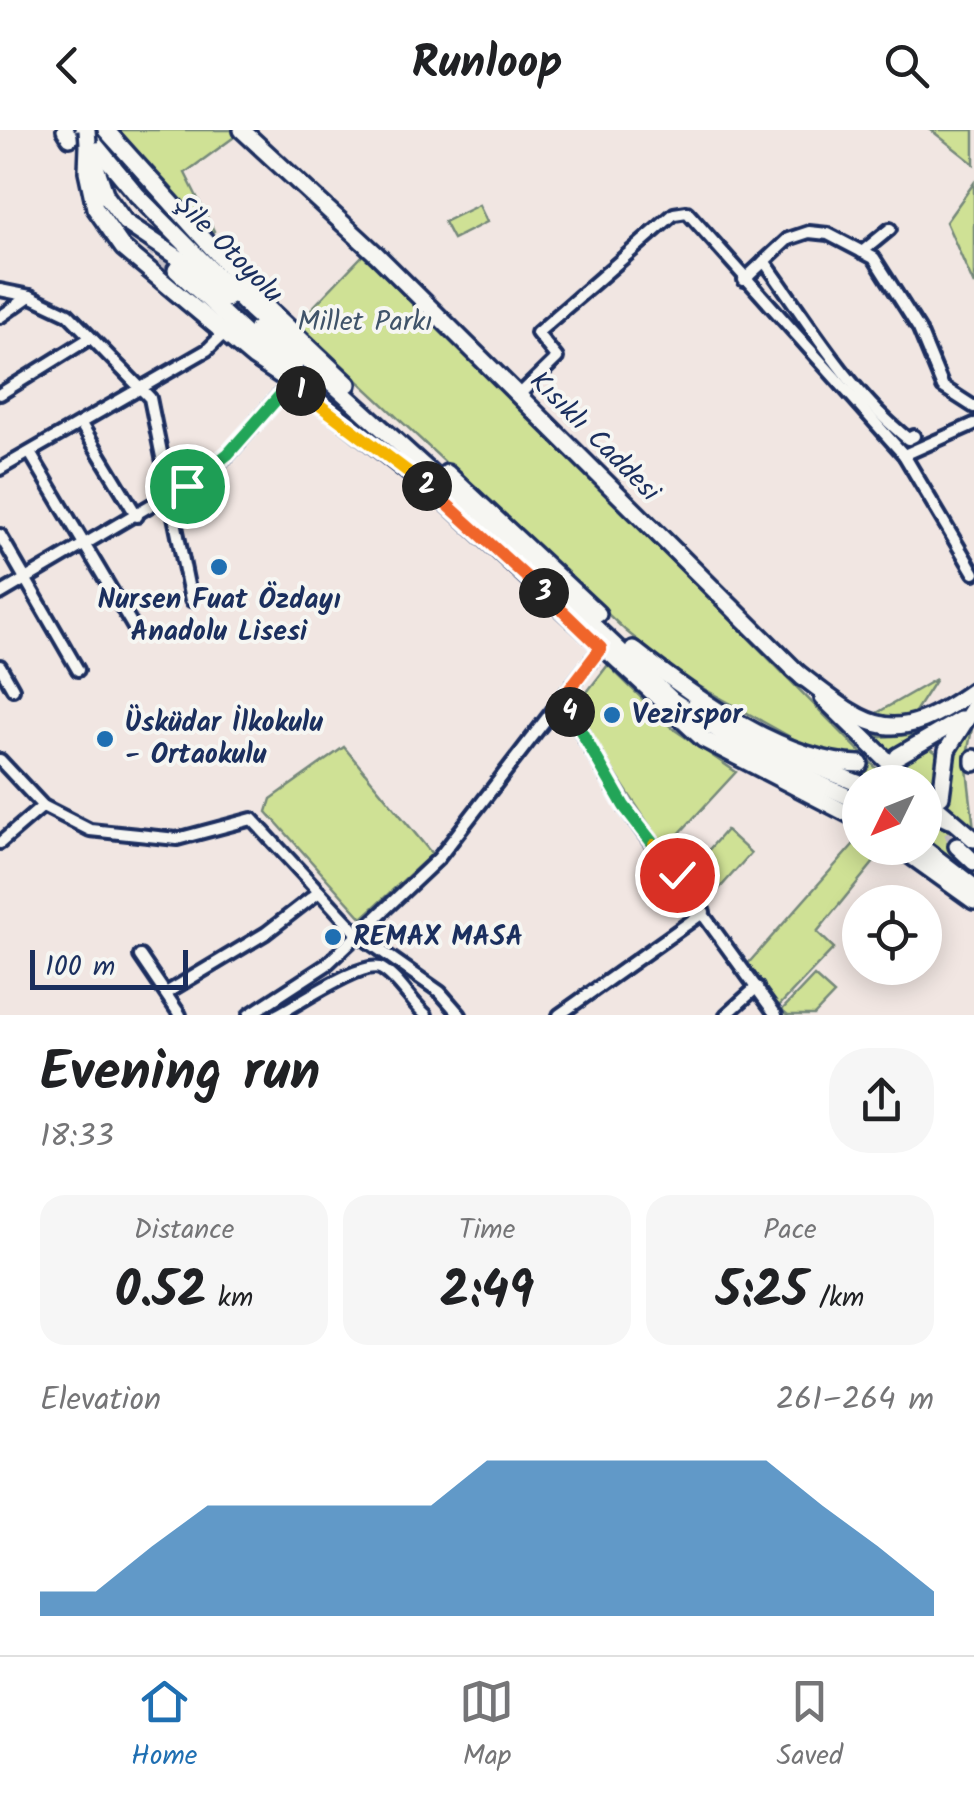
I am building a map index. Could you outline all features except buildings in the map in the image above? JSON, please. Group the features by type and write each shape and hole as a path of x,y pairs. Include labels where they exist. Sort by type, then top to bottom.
{"main road":[{"name":"Şile Otoyolu","path":"106,130 256,298 520,537 661,678 729,728 842,778"},
{"name":"Kısıklı Caddesi","path":"242,130 377,255 892,765"},
{"name":"Şile Otoyolu","path":"79,134 194,254 672,700 754,754 842,794"},
{"path":"79,134 89,189 102,224 123,248 290,384 316,399"},
{"path":"79,134 106,196 125,222 183,260 278,349 382,430"},
{"path":"176,270 316,399 444,500 703,739 842,811"},
{"path":"632,649 707,703 757,730 821,759 860,764"},
{"path":"794,670 852,714 893,727 927,720 974,690"},
{"path":"898,756 941,734 974,707"},
{"path":"942,767 947,750 974,707"},
{"path":"942,810 949,820"},
{"path":"942,817 974,839"},
{"path":"958,846 974,862"},
{"path":"942,863 974,888"},
{"path":"924,865 974,901"}],"street":[{"path":"518,396 556,358 538,333 674,214 686,212 904,456 974,573"},
{"path":"862,252 890,229"},
{"path":"744,280 788,239 809,232 828,234 874,258 896,289 943,387 974,407"},
{"path":"764,261 832,355 894,428 908,440 914,436"},
{"path":"0,290 30,296 68,314 150,398 191,600"},
{"path":"0,317 30,296"},
{"path":"0,470 142,389 218,340 212,320"},
{"path":"0,394 90,338"},
{"path":"0,594 171,497 228,454 290,384"},
{"path":"80,424 138,516"},
{"path":"904,456 974,424"},
{"path":"30,452 137,633"},
{"path":"0,535 78,670"},
{"path":"248,1015 326,965 438,859 601,648"},
{"path":"0,666 13,689"},
{"path":"562,699 624,806 776,1015"},
{"path":"0,760 43,806 90,830 164,840 203,835 227,824 252,820 360,936 440,992 460,1015"},
{"path":"0,843 43,806"},
{"path":"166,993 266,933 318,892"},
{"path":"560,1015 704,912"},
{"path":"140,956 180,1015"},
{"path":"277,1015 356,969 372,965 383,969 426,1015"},
{"path":"726,1015 757,987"}],"green space":[{"path":"119,130 233,130 237,135 185,173 214,231 208,236"},
{"path":"931,130 974,130 974,164"},
{"path":"974,183 974,285 946,222"},
{"path":"479,205 487,222 453,239 444,222"},
{"name":"Millet Parkı","path":"363,255 600,487 873,765 842,765 842,772 812,761 810,748 681,676 626,631 297,324"},
{"path":"608,665 672,728 736,772 665,849 573,710"},
{"path":"936,679 913,715 889,721 870,717"},
{"path":"974,718 966,760 974,829 942,801 942,765 901,765 857,727 881,737 923,734 913,756 930,748 940,756 953,749"},
{"path":"344,747 432,854 362,918 267,812 271,799"},
{"path":"942,827 974,848 974,854 953,850 974,871 974,880 942,855"},
{"path":"726,830 751,853 711,898 686,876"},
{"path":"842,857 842,865 872,865 855,885 842,885 842,901 817,932 834,948 776,1009 745,967"},
{"path":"814,976 834,994 814,1015 788,1015 782,1010"}],"tunnel":[{"path":"147,241 176,270"},
{"path":"943,810 957,846"}],"place":[{"name":"Nursen Fuat Özdayı Anadolu Lisesi","path":"219,567"},
{"name":"Vezirspor","path":"612,715"},
{"name":"Üsküdar İlkokulu - Ortaokulu","path":"105,739"},
{"name":"REMAX MASA","path":"333,937"}],"route":[{"path":"187,486 228,454 290,384 367,437 444,500 601,648 562,699 624,806 677,875"}]}
